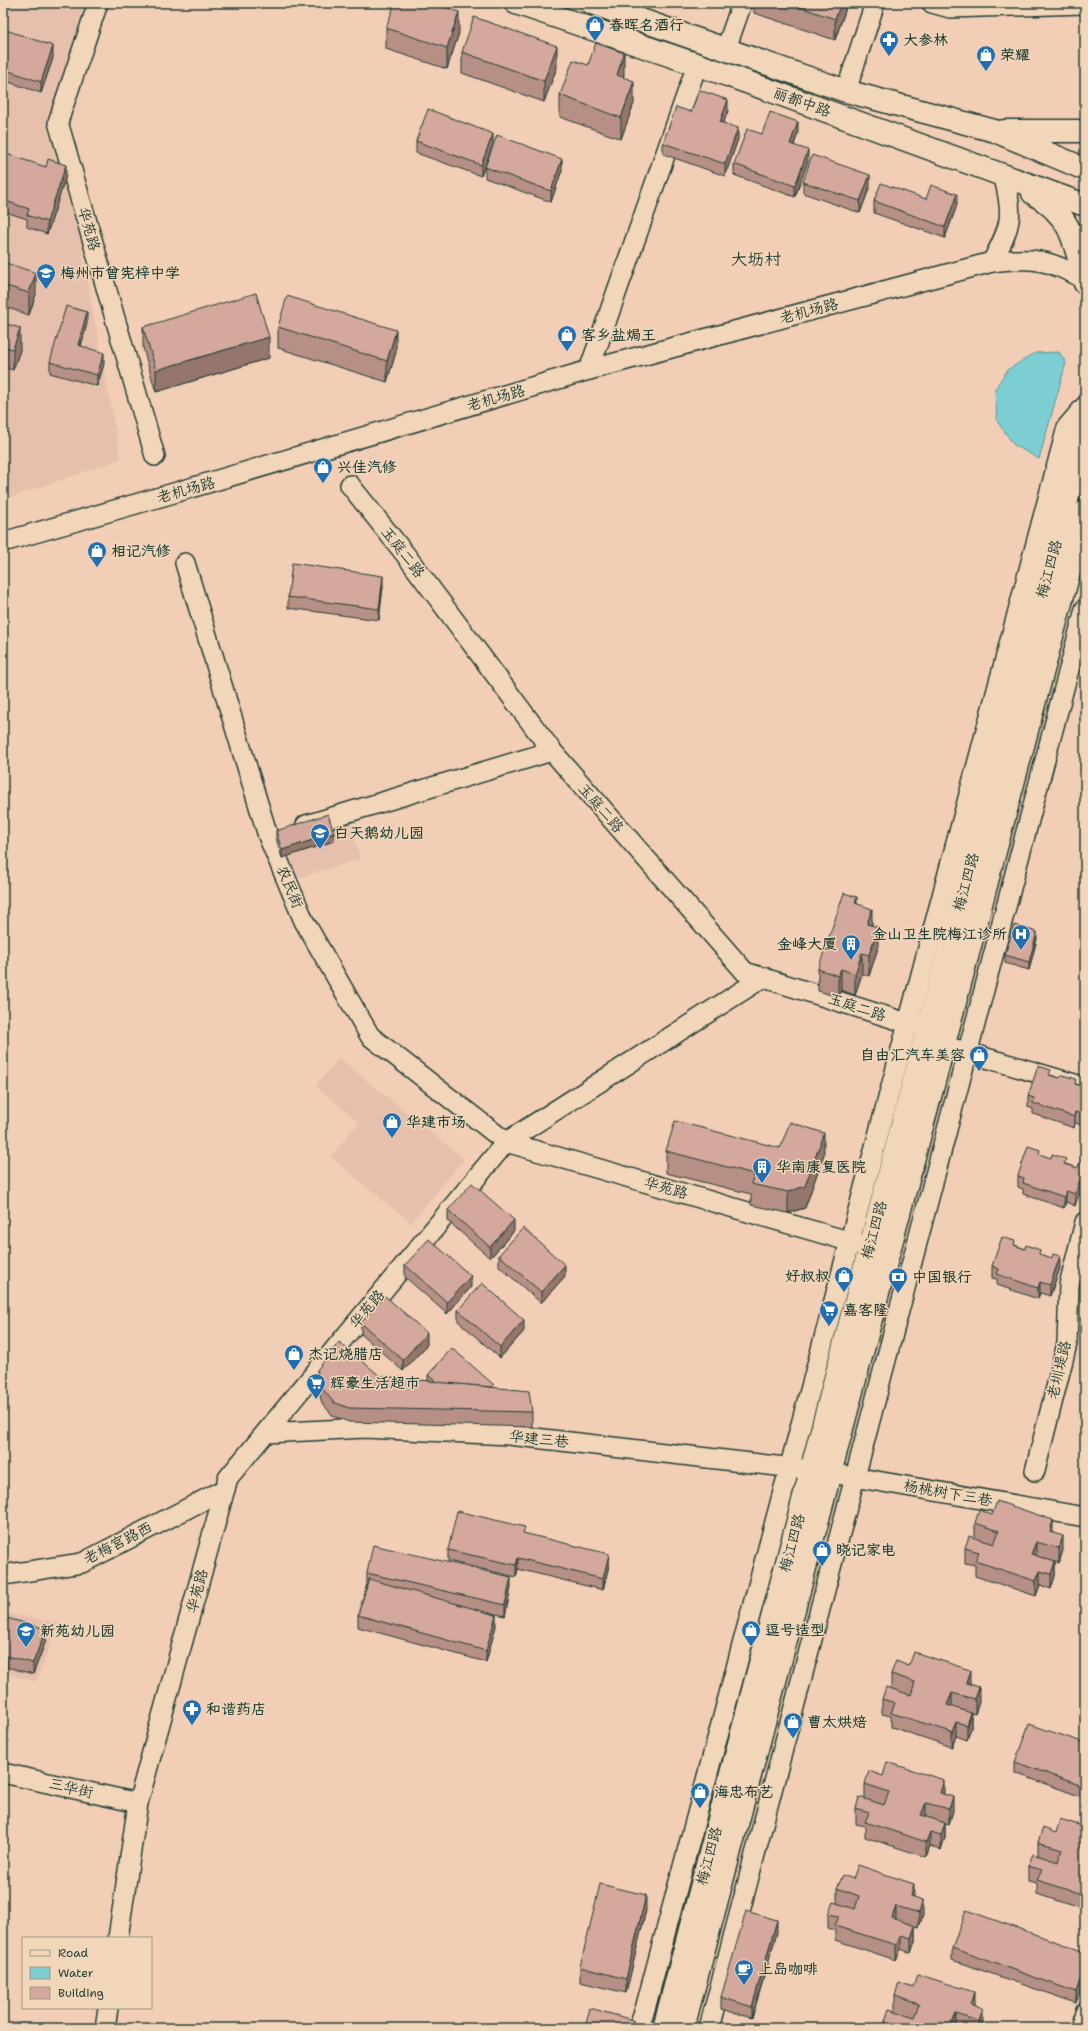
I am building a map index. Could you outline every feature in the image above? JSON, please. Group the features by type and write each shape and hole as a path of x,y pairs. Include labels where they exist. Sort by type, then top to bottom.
{"main road":[{"name":"丽都中路","path":"516,3 697,64 1085,205"},
{"name":"丽都中路","path":"592,3 846,91 995,131 1085,169"},
{"path":"995,131 1085,131"},
{"path":"1003,174 1043,199 1062,215 1075,240 1084,281"},
{"name":"梅江四路","path":"664,2028 1085,432"},
{"name":"梅江四路","path":"683,2028 1085,512"}],"street":[{"name":"华苑路","path":"98,3 58,122 156,456"},
{"path":"726,49 742,3"},
{"path":"846,91 875,3"},
{"path":"932,3 950,8 1085,4"},
{"path":"589,370 697,64"},
{"path":"992,262 1005,237 1011,210 1003,174"},
{"name":"老机场路","path":"3,542 182,491 589,370 992,262 1017,258 1040,260 1060,266 1084,281"},
{"path":"638,2028 653,1978 1067,427 1085,406"},
{"name":"玉庭二路","path":"350,485 405,554 552,751 745,972 764,977 926,1034 1085,1087"},
{"name":"农民街","path":"185,563 280,833 304,921 370,1036 506,1142"},
{"path":"708,2028 1085,609"},
{"path":"280,833 552,751"},
{"path":"506,1142 764,977"},
{"name":"华苑路","path":"118,1937 138,1803 228,1478 506,1142 870,1247"},
{"name":"老圳堤路","path":"1035,1471 1067,1344 1069,1285 1085,1222"},
{"name":"华建三巷","path":"266,1433 364,1428 509,1435 811,1470"},
{"name":"杨桃树下三巷","path":"811,1470 1085,1518"},
{"name":"老梅宮路西","path":"3,1575 82,1563 225,1489"},
{"name":"三华街","path":"3,1773 138,1803"},
{"path":"105,2028 108,2009"},
{"path":"1080,2028 1085,2012"}],"shaded area":[{"name":"梅州市曾宪梓中学","path":"3,3 85,3 58,122 121,459 3,500"},
{"name":"白天鹅幼儿园","path":"348,819 361,859 292,880 280,840"},
{"name":"华建市场","path":"339,1058 464,1159 411,1223 330,1157 359,1122 315,1086"},
{"name":"新苑幼儿园","path":"3,1613 59,1623 36,1682 3,1673"}],"water":[{"path":"1059,352 1066,363 1039,459 1014,445 997,421 995,389 1007,370 1035,353"}],"building":[{"path":"395,3 433,3 459,12 447,48 386,28"},
{"path":"788,3 841,3 835,19"},
{"path":"474,17 557,46 544,81 462,52"},
{"path":"3,29 53,46 41,82 3,69"},
{"path":"596,43 624,53 617,75 634,81 621,118 560,95 573,60 588,65"},
{"path":"699,90 728,100 720,122 738,128 725,164 663,143 676,107 691,112"},
{"path":"428,109 493,134 481,165 416,141"},
{"path":"770,112 798,122 790,144 808,150 795,186 734,164 747,129 762,134"},
{"path":"497,135 562,159 551,191 485,167"},
{"path":"3,153 46,167 48,159 66,165 47,222 27,215 29,209 3,200"},
{"path":"812,155 870,175 860,201 803,182"},
{"path":"881,183 926,199 931,185 957,194 945,227 874,201"},
{"path":"3,262 36,273 29,293 3,285"},
{"path":"256,293 269,337 156,370 143,327"},
{"path":"287,296 396,330 387,361 278,327"},
{"path":"66,306 87,312 78,345 104,353 97,375 50,362"},
{"path":"3,323 20,328 13,349 3,346"},
{"path":"292,563 383,576 379,609 288,597"},
{"path":"328,814 334,833 282,850 276,831"},
{"path":"844,893 857,897 855,903 872,909 867,924 878,927 869,955 862,953 855,974 841,969 838,976 818,969"},
{"name":"金山卫生院梅江诊所","path":"1014,925 1037,932 1029,962 1005,955"},
{"path":"1038,1066 1051,1070 1049,1075 1060,1078 1062,1075 1076,1079 1075,1084 1085,1087 1085,1115 1075,1112 1074,1117 1033,1103 1034,1098 1028,1096"},
{"path":"675,1121 780,1148 790,1122 824,1133 805,1186 788,1192 751,1184 754,1174 666,1151"},
{"path":"1028,1146 1040,1150 1039,1154 1051,1158 1052,1154 1066,1159 1064,1164 1077,1168 1079,1164 1085,1166 1075,1194 1066,1191 1064,1197 1023,1183 1024,1178 1018,1176"},
{"path":"472,1183 514,1220 490,1247 448,1210"},
{"path":"523,1228 565,1265 541,1292 499,1255"},
{"path":"1002,1237 1015,1241 1014,1245 1025,1249 1026,1245 1040,1250 1039,1254 1052,1258 1053,1254 1060,1256 1050,1285 1040,1282 1038,1288 997,1274 999,1269 992,1266"},
{"path":"429,1239 471,1276 447,1302 405,1265"},
{"path":"482,1283 524,1320 500,1347 458,1310"},
{"path":"385,1296 427,1333 403,1360 361,1323"},
{"path":"339,1342 380,1376 529,1391 532,1412 349,1408 333,1402 322,1388 317,1370"},
{"path":"452,1348 494,1385 492,1387 436,1382 428,1375"},
{"path":"997,1501 1053,1520 1050,1532 1063,1536 1059,1548 1036,1542 1031,1554 1055,1562 1051,1574 1040,1571 1036,1581 975,1561 979,1552 965,1548 969,1536 994,1544 999,1531 975,1523 979,1510 992,1515"},
{"path":"457,1511 525,1527 523,1533 609,1554 603,1579 518,1558 516,1565 448,1550"},
{"path":"373,1545 511,1577 505,1605 367,1573"},
{"path":"369,1579 496,1615 486,1651 358,1615"},
{"path":"3,1617 46,1629 33,1663 3,1655"},
{"path":"914,1652 970,1670 966,1683 979,1687 975,1699 952,1693 947,1705 971,1713 967,1725 956,1722 952,1732 891,1713 895,1703 882,1699 886,1687 911,1695 915,1682 891,1674 896,1661 909,1666"},
{"path":"1029,1724 1085,1743 1085,1787 1015,1762"},
{"path":"887,1762 944,1780 940,1793 953,1797 949,1809 926,1803 921,1815 945,1823 941,1835 930,1832 926,1842 865,1822 869,1813 856,1809 859,1797 884,1805 889,1792 865,1784 869,1771 883,1776"},
{"path":"1060,1819 1085,1827 1085,1895 1037,1880 1042,1870 1028,1866 1033,1854 1058,1862 1062,1849 1038,1842 1043,1828 1056,1833"},
{"path":"858,1865 914,1884 911,1896 923,1900 919,1913 896,1906 892,1918 915,1926 911,1938 901,1935 896,1945 835,1926 839,1916 828,1914 833,1902 855,1909 859,1896 837,1888 843,1875 853,1879"},
{"path":"600,1884 646,1895 626,1979 580,1967"},
{"path":"966,1910 1085,1952 1085,1966 1076,1992 952,1948"},
{"name":"上岛咖啡","path":"746,1911 777,1920 752,2007 721,1997"},
{"path":"917,1974 974,1992 970,2004 983,2009 979,2021 956,2014 951,2026 956,2028 897,2028 899,2024 885,2021 889,2009 914,2017 919,2004 895,1996 899,1982 913,1987"},
{"path":"590,2008 633,2020 631,2028 585,2028"}],"place":[{"name":"春晖名酒行","path":"595,42"},
{"name":"大参林","path":"889,57"},
{"name":"荣耀","path":"986,72"},
{"name":"梅州市曾宪梓中学","path":"46,290"},
{"name":"客乡盐焗王","path":"567,352"},
{"name":"兴佳汽修","path":"323,484"},
{"name":"相记汽修","path":"97,568"},
{"name":"白天鹅幼儿园","path":"320,850"},
{"name":"金山卫生院梅江诊所","path":"1021,951"},
{"name":"金峰大厦","path":"851,961"},
{"name":"自由汇汽车美容","path":"979,1072"},
{"name":"华建市场","path":"392,1139"},
{"name":"华南康复医院","path":"762,1184"},
{"name":"好叔叔","path":"844,1293"},
{"name":"中国银行","path":"898,1294"},
{"name":"嘉客隆","path":"829,1327"},
{"name":"杰记烧腊店","path":"294,1371"},
{"name":"辉豪生活超市","path":"316,1400"},
{"name":"晓记家电","path":"822,1567"},
{"name":"逗号造型","path":"751,1647"},
{"name":"新苑幼儿园","path":"26,1648"},
{"name":"和谐药店","path":"192,1726"},
{"name":"曹太烘焙","path":"793,1739"},
{"name":"海忠布艺","path":"700,1809"},
{"name":"上岛咖啡","path":"744,1986"}],"district":[{"name":"大坜村","path":"756,259"}]}
